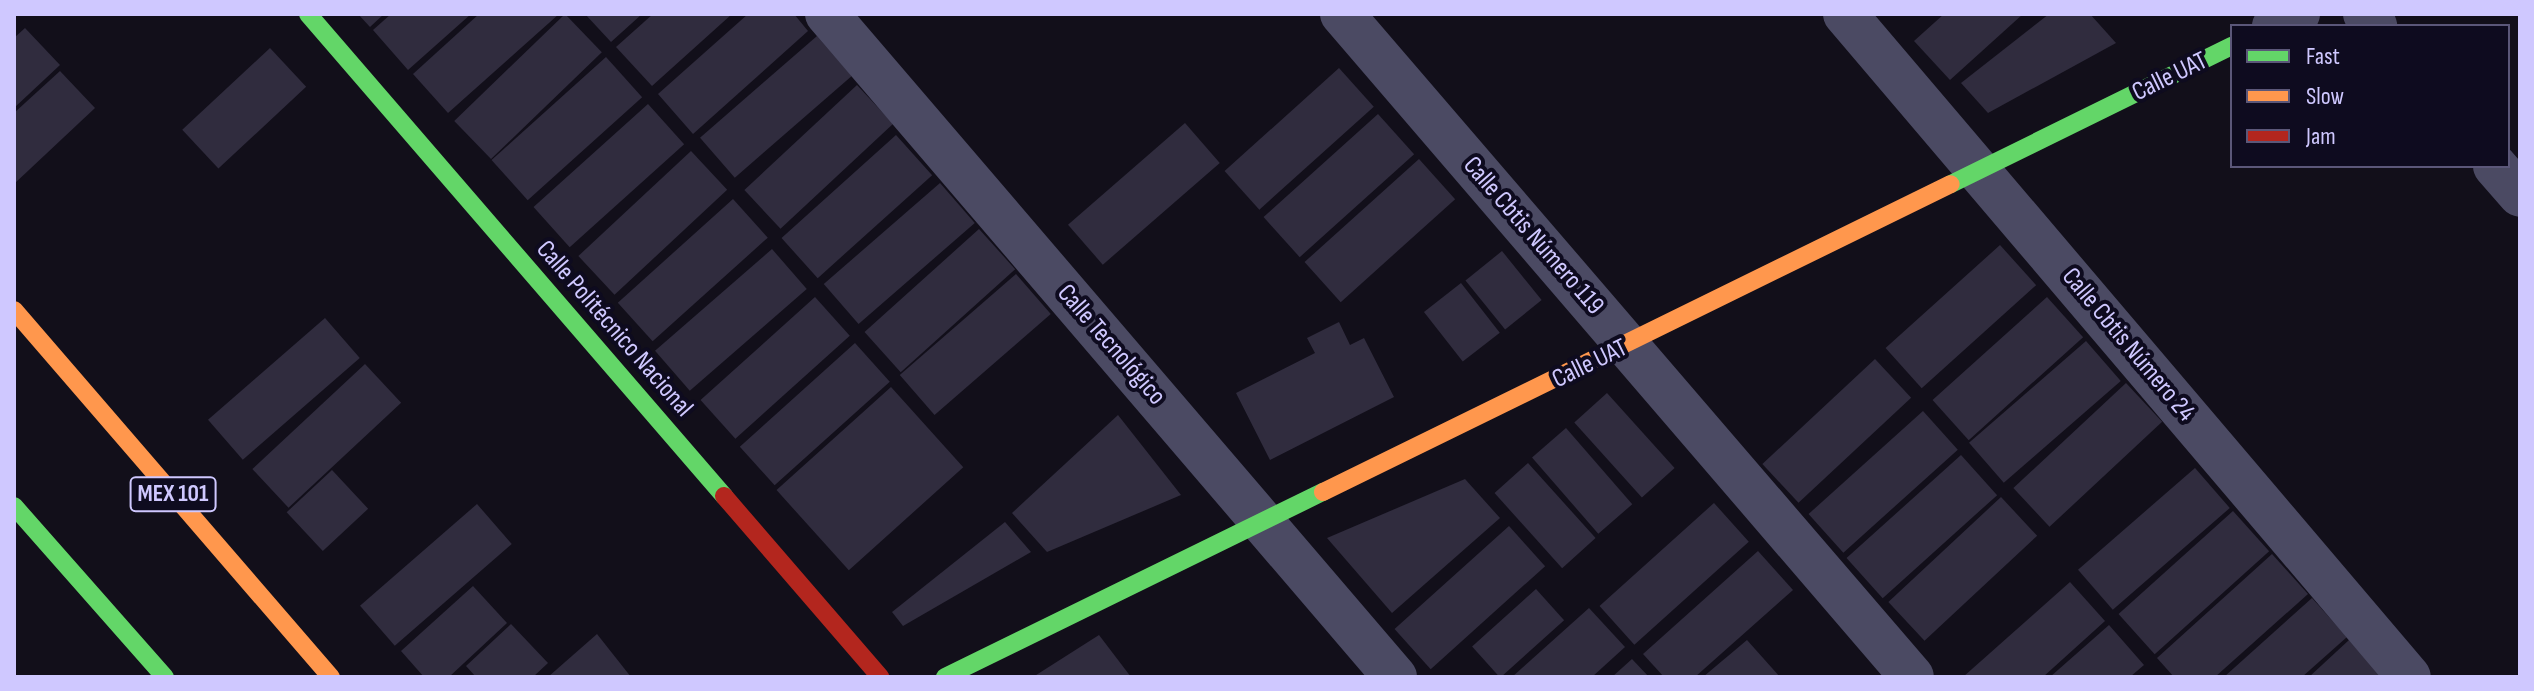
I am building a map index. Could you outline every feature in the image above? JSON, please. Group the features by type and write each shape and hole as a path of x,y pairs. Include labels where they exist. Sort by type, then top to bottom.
{"street":[{"name":"Calle Politécnico Nacional","path":"308,14 880,677"},
{"name":"Calle Tecnológico","path":"827,14 1395,677"},
{"name":"Calle Cbtis Número 119","path":"1342,14 1912,677"},
{"name":"Calle Cbtis Número 24","path":"1845,14 2409,677"},
{"path":"2278,24 2298,14"},
{"name":"Calle UAT","path":"945,677 1264,525 2230,47"},
{"path":"2497,168 2520,195"},
{"name":"MEX 101","path":"14,310 331,677"},
{"path":"14,506 165,677"}],"building":[{"path":"358,14 384,14 370,27"},
{"path":"391,14 471,14 408,70 373,30"},
{"path":"479,14 559,14 448,113 413,74"},
{"path":"565,14 602,52 491,159 454,121"},
{"path":"585,14 642,14 611,42"},
{"path":"653,14 732,14 652,86 616,47"},
{"path":"748,14 794,14 808,31 693,134 658,94"},
{"path":"1944,14 2023,14 1950,80 1914,41"},
{"path":"2049,14 2090,14 2116,43 1988,113 1961,83"},
{"path":"25,28 60,65 14,108 14,38"},
{"path":"817,36 852,76 735,178 700,138"},
{"path":"270,48 306,87 218,169 182,130"},
{"path":"606,57 642,97 528,200 492,160"},
{"path":"1339,68 1374,107 1259,210 1225,171"},
{"path":"60,71 95,108 14,184 14,113"},
{"path":"857,85 893,124 781,229 744,190"},
{"path":"648,104 684,144 570,247 534,207"},
{"path":"1378,114 1414,154 1300,257 1264,217"},
{"path":"1185,123 1220,163 1103,265 1068,225"},
{"path":"896,135 932,175 818,278 782,238"},
{"path":"691,151 727,190 615,295 578,256"},
{"path":"1419,159 1455,199 1341,302 1305,262"},
{"path":"940,183 975,223 859,324 824,284"},
{"path":"733,199 768,238 653,341 618,303"},
{"path":"979,229 1015,269 901,372 865,332"},
{"path":"2000,245 2036,285 1922,388 1886,348"},
{"path":"772,249 807,289 690,391 655,351"},
{"path":"1502,251 1542,300 1505,330 1465,281"},
{"path":"1016,274 1051,314 935,415 900,375"},
{"path":"1461,283 1500,333 1463,362 1424,312"},
{"path":"815,297 850,336 735,439 701,400"},
{"path":"2047,297 2083,337 1969,440 1933,400"},
{"path":"325,318 360,358 243,460 208,420"},
{"path":"1339,322 1350,345 1364,338 1394,397 1270,460 1236,393 1315,353 1307,338"},
{"path":"2086,341 2121,381 2004,483 1969,443"},
{"path":"855,343 890,382 775,485 740,447"},
{"path":"1875,359 1911,398 1799,503 1762,464"},
{"path":"365,364 401,403 289,508 252,469"},
{"path":"2126,383 2162,422 2050,527 2013,488"},
{"path":"891,387 963,467 849,570 777,490"},
{"path":"1607,393 1675,468 1642,497 1574,422"},
{"path":"1923,411 1958,450 1843,553 1809,514"},
{"path":"1118,415 1181,495 1047,552 1012,513"},
{"path":"1566,428 1632,504 1598,534 1532,458"},
{"path":"1961,455 1997,495 1883,598 1847,558"},
{"path":"1528,463 1596,538 1562,568 1495,493"},
{"path":"2195,468 2230,508 2113,610 2078,570"},
{"path":"332,470 368,509 323,551 287,512"},
{"path":"1465,479 1500,518 1392,613 1327,538"},
{"path":"2001,497 2037,536 1925,641 1888,602"},
{"path":"1714,503 1749,542 1634,645 1600,606"},
{"path":"477,504 512,544 395,646 360,606"},
{"path":"2233,511 2269,551 2155,654 2119,614"},
{"path":"1005,522 1031,552 903,626 892,612"},
{"path":"1509,526 1545,566 1431,669 1395,629"},
{"path":"1758,551 1793,590 1695,677 1664,677 1643,654"},
{"path":"2272,554 2308,594 2215,677 2174,677 2157,658"},
{"path":"2070,582 2105,621 2043,677 1963,677"},
{"path":"473,586 507,623 449,677 424,677 401,651"},
{"path":"1536,589 1564,620 1501,677 1472,647"},
{"path":"2312,598 2347,637 2302,677 2224,677"},
{"path":"1589,608 1625,647 1592,677 1512,677"},
{"path":"511,624 548,663 533,677 476,677 466,666"},
{"path":"2109,625 2144,665 2130,677 2050,677"},
{"path":"597,634 631,677 548,677"},
{"path":"1099,635 1131,677 1033,677"},
{"path":"1747,640 1780,677 1703,677"},
{"path":"2349,640 2383,677 2309,677"},
{"path":"1632,659 1649,677 1612,677"}],"traffic: fast":[{"path":"308,14 724,496"},
{"path":"1951,184 2230,47"},
{"path":"945,677 1323,492"},
{"path":"14,506 165,677"}],"traffic: slow":[{"path":"1323,492 1951,184"},
{"path":"14,310 331,677"}],"traffic: jam":[{"path":"724,496 880,677"}]}
